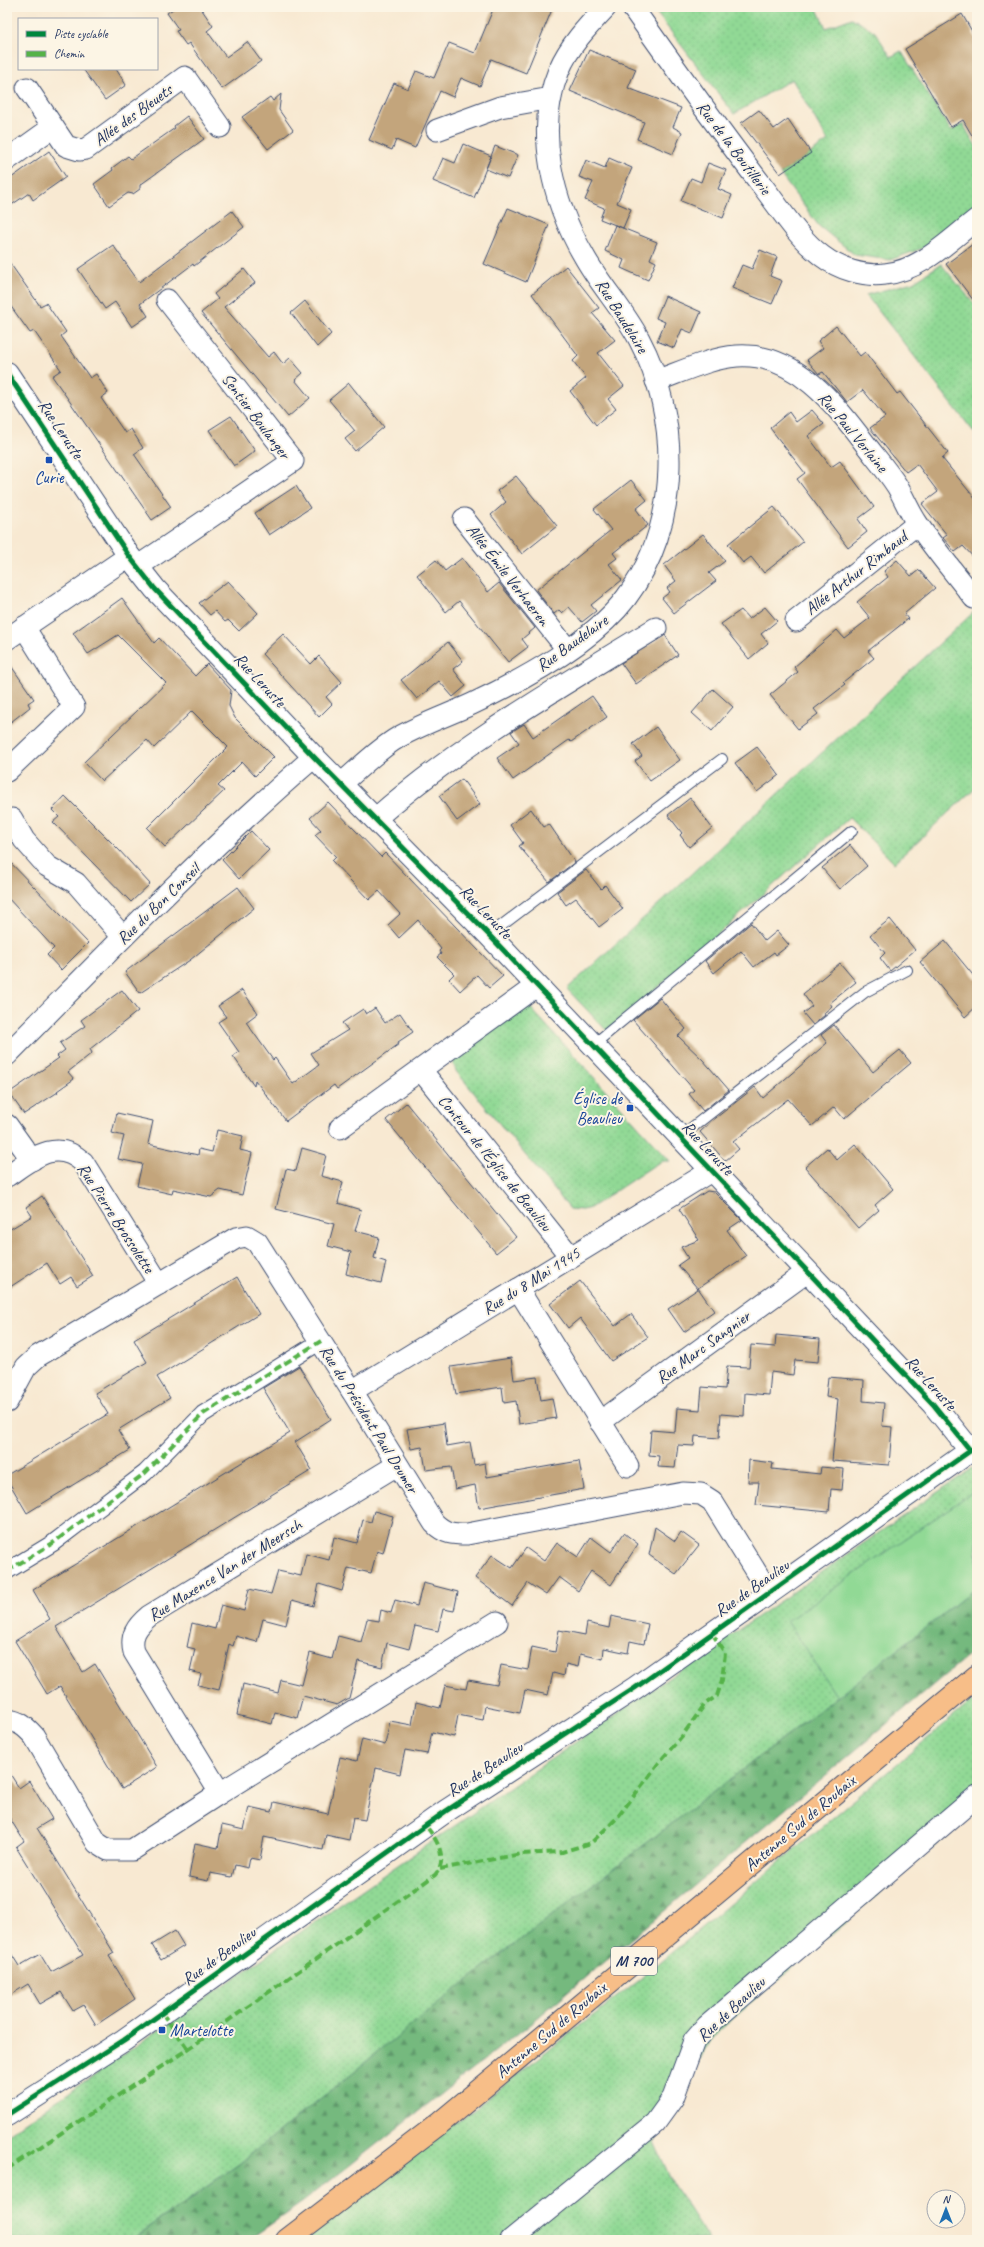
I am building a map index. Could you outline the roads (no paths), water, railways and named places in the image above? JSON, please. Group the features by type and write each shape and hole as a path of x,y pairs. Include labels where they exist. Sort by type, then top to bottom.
{"highway":[{"name":"Antenne Sud de Roubaix","path":"287,2240 440,2123 977,1676"}],"street":[{"name":"Rue Baudelaire","path":"342,784 401,736 489,696 538,669 605,621 626,598 642,574 656,544 665,513 669,478 665,419 656,381 640,340 586,260 562,213 550,158 548,119 551,98 558,71 584,30 606,7"},
{"name":"Rue de la Boutillerie","path":"632,7 724,137 811,246 831,262 853,271 885,275 908,268 921,262 977,219"},
{"name":"Allée des Bleuets","path":"27,88 66,146 79,150 86,149 185,77 220,127"},
{"path":"437,130 500,107 551,98"},
{"path":"7,160 53,127"},
{"name":"Sentier Boulanger","path":"133,561 294,461 166,300"},
{"name":"Rue Paul Verlaine","path":"656,381 712,362 737,356 764,359 794,372 822,392 844,416 896,485 917,524 974,598"},
{"name":"Rue Leruste","path":"7,374 133,561 155,589 314,758 342,784 489,935 680,1137 710,1171 974,1448"},
{"name":"Allée Émile Verhaeren","path":"464,519 567,649"},
{"name":"Allée Arthur Rimbaud","path":"796,621 917,524"},
{"path":"7,639 24,627 133,561"},
{"path":"7,771 74,707 24,627"},
{"path":"375,819 406,792 523,709 656,628"},
{"name":"Rue du Bon Conseil","path":"7,1055 123,937 272,793 314,758"},
{"path":"7,824 12,819 24,840 47,866 76,883 123,937"},
{"path":"340,1128 536,986"},
{"name":"Contour de l'Église de Beaulieu","path":"421,1070 570,1256"},
{"path":"7,1125 32,1160"},
{"name":"Rue Pierre Brossolette","path":"7,1176 49,1151 59,1151 73,1155 83,1162 159,1284"},
{"name":"Rue du 8 Mai 1945","path":"352,1391 710,1171"},
{"name":"Rue du Président Paul Doumer","path":"7,1402 26,1367 38,1356 236,1238 247,1236 256,1242 321,1341 434,1523 442,1531 451,1534 467,1534 683,1493 700,1494 712,1501 769,1593"},
{"name":"Rue Marc Sangnier","path":"600,1422 807,1272"},
{"path":"518,1289 628,1466"},
{"path":"7,1571 53,1543 145,1473 203,1414 321,1341"},
{"name":"Rue de Beaulieu","path":"8,2111 106,2052 430,1822 618,1700 974,1448"},
{"name":"Rue Maxence Van der Meersch","path":"220,1794 134,1652 132,1642 134,1632 140,1623 149,1616 397,1465"},
{"path":"7,1720 14,1720 25,1726 34,1736 97,1843 108,1850 118,1852 132,1850 497,1622"},
{"name":"Rue de Beaulieu","path":"511,2240 655,2123 672,2098 694,2041 708,2026 977,1796"}],"lane":[{"path":"489,935 722,759"},
{"path":"593,1045 852,831"},
{"path":"680,1137 865,992 907,970"}],"place":[{"name":"Curie","path":"49,460"},
{"name":"Église de Beaulieu","path":"630,1108"},
{"name":"Martelotte","path":"162,2030"}]}
